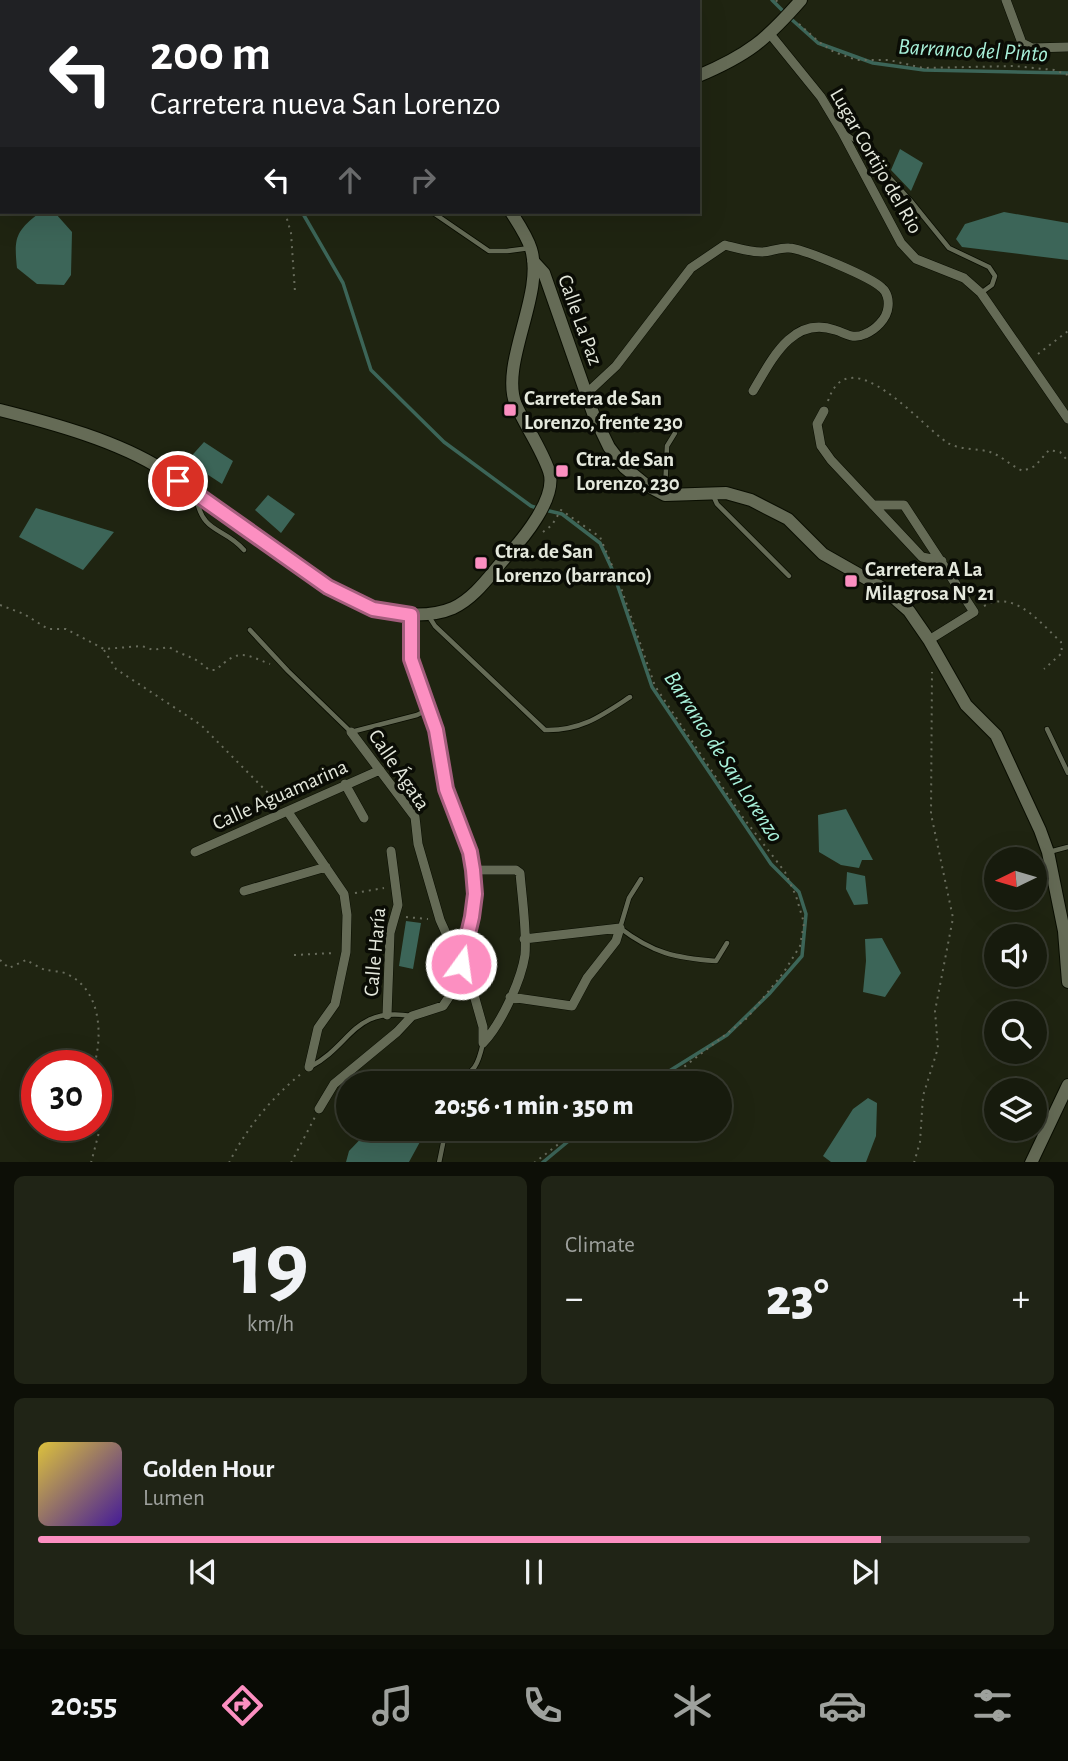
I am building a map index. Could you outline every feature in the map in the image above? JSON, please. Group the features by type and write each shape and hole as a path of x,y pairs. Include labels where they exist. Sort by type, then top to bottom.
{"street":[{"path":"700,75 729,63 758,46 801,0"},
{"path":"1006,0 1021,43 1032,48 1068,47"},
{"name":"Lugar Cortijo del Rio","path":"770,34 821,97 901,243 916,259 964,278 981,293 1068,419"},
{"name":"Calle La Paz","path":"512,214 544,273 586,394 609,447 624,467 646,485 665,495"},
{"path":"586,394 616,366 691,268 725,245 764,252 787,248 810,253 861,275 883,288 889,300 888,313 871,331 849,337 838,330 821,326 804,330 782,345 753,391"},
{"path":"0,410 102,441 160,468 328,587 373,609 411,615 451,608 469,598 525,535 548,498 550,473 515,402 512,383 533,279 532,254"},
{"path":"824,411 817,424 821,446 831,460 922,557 943,561"},
{"path":"665,495 726,493 751,500 788,519 822,554 883,588 909,611 966,705 996,735 1008,757 1048,852 1064,930 1068,982"},
{"path":"873,505 904,505 974,611 929,640"},
{"path":"318,1109 334,1084 397,1032 412,1016 443,1006 455,988 472,917 475,894 470,852 446,789 436,730 411,659 411,615"},
{"name":"Calle Ágata","path":"352,732 415,817 418,845 440,920 474,995 483,1027 483,1042"},
{"name":"Calle Aguamarina","path":"195,852 380,770"},
{"path":"345,784 364,818"},
{"path":"288,812 345,894 347,915 346,952 335,1004 318,1028 309,1067"},
{"name":"Calle Haría","path":"387,1014 390,933 398,905 391,851"},
{"path":"244,891 326,867"},
{"path":"473,870 516,870 520,873 525,954 510,998 492,1033 483,1042"},
{"path":"510,998 572,1006 587,978 616,941 620,928 524,939"},
{"path":"1031,1162 1068,1085"}],"lane":[{"path":"842,132 856,141 911,200 949,248 989,267 995,276 992,285 981,293"},
{"path":"435,214 488,251 532,254"},
{"path":"665,495 667,446 675,433"},
{"path":"196,493 199,513 210,527 234,538 244,550"},
{"path":"712,493 717,504 789,576"},
{"path":"428,614 435,626 545,730 566,730 593,721 630,697"},
{"name":"Calle Ágata","path":"250,630 288,671 352,732"},
{"path":"352,732 417,715 429,709"},
{"path":"1047,729 1068,773"},
{"path":"1048,852 1068,847"},
{"path":"641,879 629,898 620,928 643,945 672,956 716,961 727,943"},
{"path":"309,1067 336,1048 360,1022 394,1013 412,1016"},
{"path":"472,1071 478,1065 483,1042"},
{"path":"439,1162 444,1141"}],"path":[{"path":"776,0 783,8"},
{"path":"798,23 818,42 834,52 857,60 889,60 923,68 1014,66 1054,70 1068,75"},
{"path":"286,214 291,233 295,292"},
{"path":"1028,361 1068,331"},
{"path":"824,411 831,392 839,383 853,377 866,379 907,407 949,444 992,452 1023,471 1035,466 1049,450 1060,452 1068,461"},
{"path":"561,510 600,537 619,582 655,686 742,816 785,872 804,923 800,946 784,972 747,1018 677,1071"},
{"path":"974,611 992,602 1008,600 1023,608 1061,642 1062,653 1044,669"},
{"path":"0,605 24,614 48,629 66,629 104,649 116,669 201,725 288,812"},
{"path":"104,649 142,646 153,650 169,647 179,654 188,654 209,670 216,670 230,657 244,654 288,671"},
{"path":"914,1162 920,1142 923,1096 938,1048 935,1011 953,918 931,814 932,669 941,661"},
{"path":"345,894 396,887"},
{"path":"395,916 440,920"},
{"path":"294,955 346,952"},
{"path":"0,960 9,968 26,960 42,969 66,974 85,987 96,1006 99,1050"},
{"path":"229,1162 238,1144 284,1088 309,1067"},
{"path":"292,1162 318,1109"},
{"path":"91,1162 97,1141"},
{"path":"535,1162 562,1141"}],"water":[{"path":"900,149 923,163 911,191 891,170"},
{"path":"1004,212 1068,223 1068,260 962,247 956,239 965,224"},
{"path":"38,214 56,214 72,232 71,275 64,285 37,284 17,268 16,243 20,231"},
{"path":"204,442 233,461 222,484 187,461"},
{"path":"268,495 295,514 281,533 255,510"},
{"path":"36,508 114,532 83,570 19,537"},
{"path":"846,809 873,860 862,860 859,868 841,865 819,852 818,815"},
{"path":"847,872 865,876 868,904 854,905 846,889"},
{"path":"406,921 421,923 413,969 399,966"},
{"path":"882,938 901,973 885,997 863,992 865,939"},
{"path":"868,1098 877,1103 876,1136 866,1162 831,1162 823,1156 853,1109"},
{"path":"359,1141 420,1141 409,1162 346,1162 349,1151"}],"waterway":[{"name":"Barranco del Pinto","path":"772,0 784,12"},
{"name":"Barranco del Pinto","path":"790,18 818,43 873,63 924,70 1068,73"},
{"name":"Barranco de San Lorenzo","path":"303,214 343,283 371,370 444,442 537,508"},
{"name":"Barranco de San Lorenzo","path":"545,510 562,514 600,543 612,569 652,687 771,864 799,892 806,914 802,956 769,994 727,1035 669,1071"},
{"name":"Barranco de San Lorenzo","path":"543,1162 569,1141"}],"place":[{"name":"Carretera de San Lorenzo, frente 230","path":"510,410"},
{"name":"Ctra. de San Lorenzo, 230","path":"562,471"},
{"name":"Ctra. de San Lorenzo (barranco)","path":"481,563"},
{"name":"Carretera A La Milagrosa Nº 21","path":"851,581"}],"route":[{"path":"178,481 328,587 373,609 411,615 411,659 436,730 446,789 470,852 473,870 475,894 461,964"}]}
